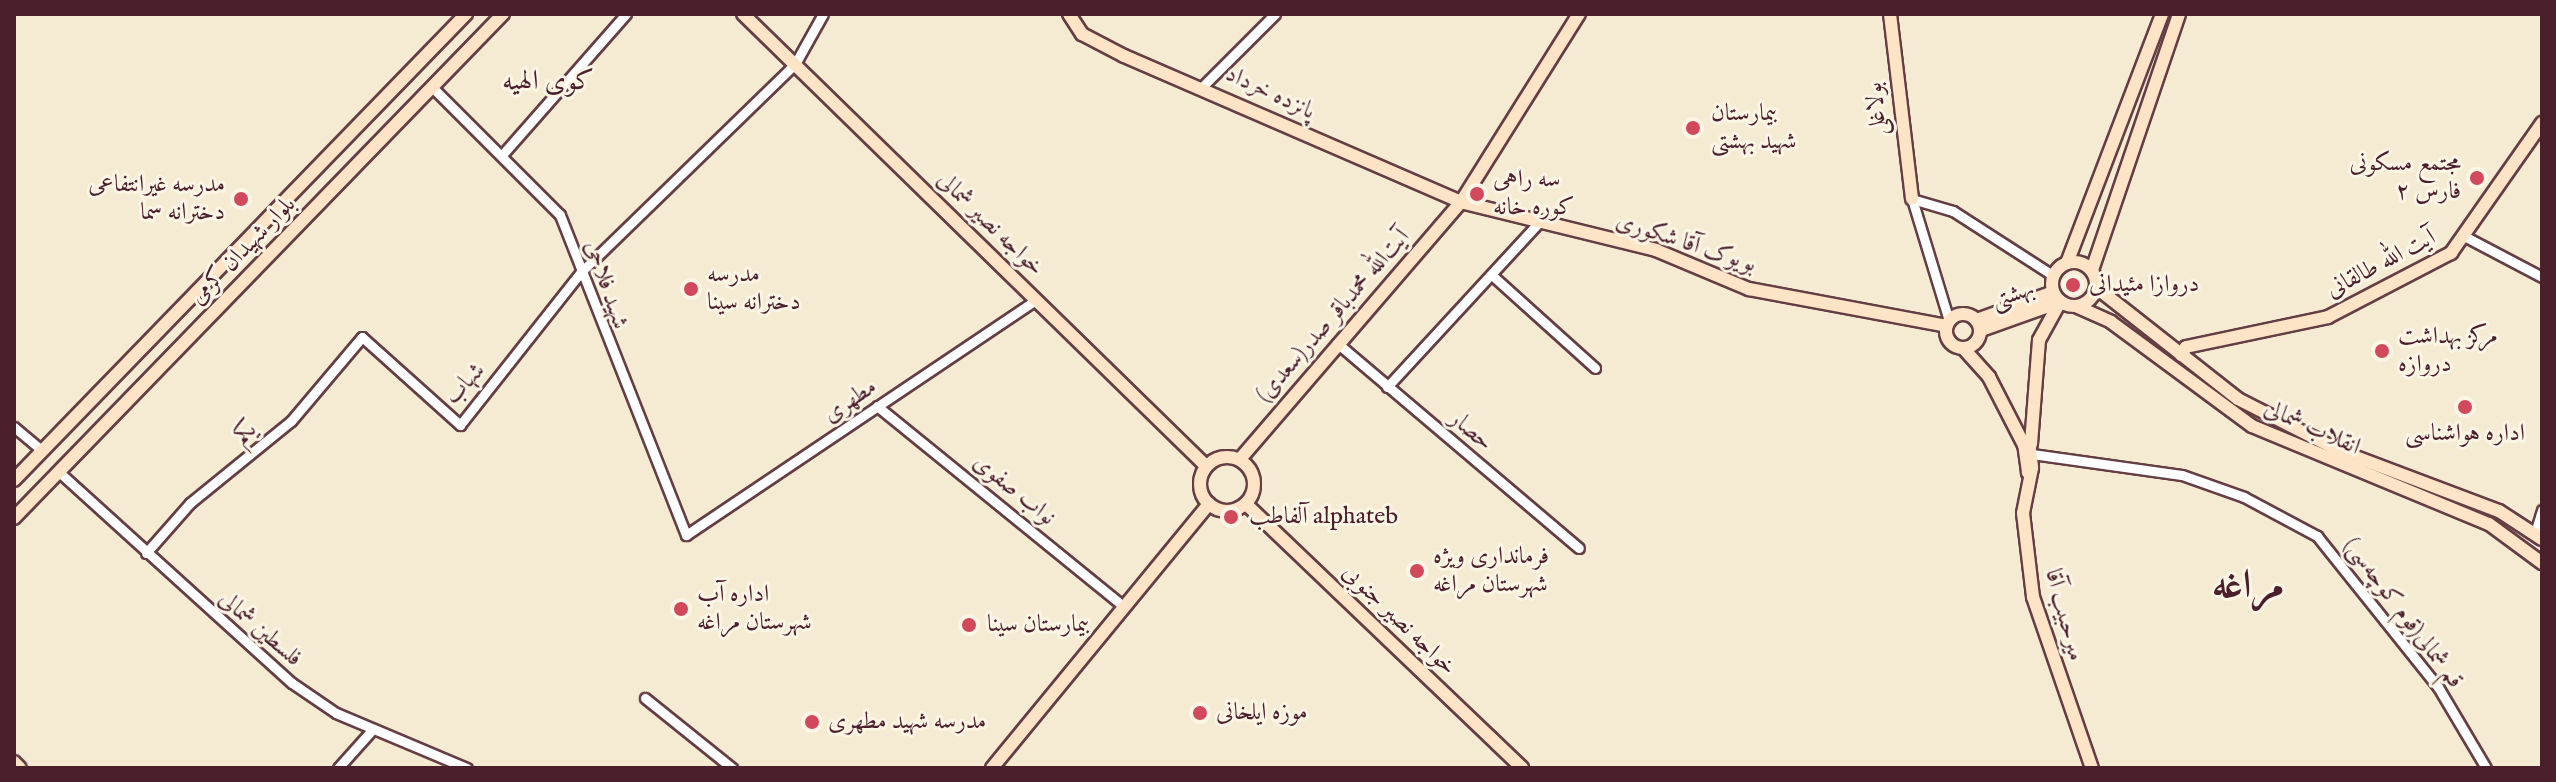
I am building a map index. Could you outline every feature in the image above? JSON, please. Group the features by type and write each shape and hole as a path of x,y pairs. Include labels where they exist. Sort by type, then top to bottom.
{"street":[{"name":"بلوار شهیدان کرمی","path":"14,480 466,14"},
{"name":"بلوار شهیدان کرمی","path":"14,518 503,14"},
{"path":"502,155 626,14"},
{"name":"خواجه نصیر شمالی","path":"743,14 1206,466"},
{"path":"581,272 795,64 823,14"},
{"name":"پانزده خرداد","path":"1069,14 1082,34 1461,202"},
{"path":"1202,87 1275,14"},
{"name":"آیت‌الله محمدباقر صدر(سعدی)","path":"1240,459 1461,202 1579,14"},
{"name":"بولاغلی","path":"1890,14 1912,199 1948,323"},
{"path":"2054,276 2067,263 2162,14"},
{"path":"1912,199 1953,211 2054,276 2057,297 2078,307 2097,288 2092,270 2179,14"},
{"name":"شهید فلاحی","path":"432,87 560,215 686,535"},
{"name":"آیت الله طالقانی","path":"2181,355 2186,347 2367,302 2468,238 2542,123"},
{"name":"بویوک آقا شکوری","path":"1461,202 1656,250 1749,289 1948,323 1963,314 1979,325"},
{"path":"1387,387 1494,277 1539,222"},
{"path":"2468,238 2542,277"},
{"path":"2067,263 2092,270"},
{"name":"شهاب","path":"362,337 460,425 581,272"},
{"path":"1494,277 1595,368"},
{"name":"انقلاب شمالی","path":"2097,288 2181,355 2299,432 2484,504 2539,536"},
{"name":"بهشتی","path":"1979,325 2057,297"},
{"name":"میرحبیب آقا","path":"2057,297 2039,340 2029,448 2026,489 2033,597 2092,768"},
{"name":"مطهری","path":"686,535 1036,300"},
{"name":"انقلاب شمالی","path":"2078,307 2111,322 2252,426 2489,524 2542,563"},
{"path":"1948,323 1949,342 1964,349 1989,377 2029,448"},
{"path":"1964,349 1979,325"},
{"name":"یکم","path":"146,553 190,503 291,421 362,337"},
{"name":"حصار","path":"1337,343 1579,548"},
{"name":"نواب صفوی","path":"877,406 1124,607"},
{"path":"14,427 41,450"},
{"name":"قم شمالی(قوم کوچه‌سی)","path":"2029,448 2182,475 2258,503 2317,536 2438,687 2486,768"},
{"path":"1219,457 1240,459 1255,482 1246,504 1223,511 1209,504 1200,489 1206,466 1219,457"},
{"name":"فلسطین شمالی","path":"59,472 292,683 372,730 467,768"},
{"path":"992,768 1209,504"},
{"name":"خواجه نصیر جنوبی","path":"1246,504 1522,768"},
{"path":"2539,536 2542,510"},
{"path":"645,698 732,768"},
{"path":"338,768 372,730"},
{"path":"14,762 20,768"}],"place":[{"name":"بیمارستان شهید بهشتی","path":"1693,128"},
{"name":"مجتمع مسکونی فارس ۲","path":"2477,178"},
{"name":"سه راهی کوره خانه","path":"1477,194"},
{"name":"مدرسه غیرانتفاعی دخترانه سما","path":"241,199"},
{"name":"دروازا مئیدانی","path":"2073,285"},
{"name":"مدرسه دخترانه سینا","path":"691,289"},
{"name":"مرکز بهداشت دروازه","path":"2382,351"},
{"name":"اداره هواشناسی","path":"2465,407"},
{"name":"آلفاطب alphateb","path":"1231,517"},
{"name":"فرمانداری ویژه شهرستان مراغه","path":"1417,571"},
{"name":"اداره آب شهرستان مراغه","path":"681,609"},
{"name":"بیمارستان سینا","path":"969,625"},
{"name":"موزه ایلخانی","path":"1200,713"},
{"name":"مدرسه شهید مطهری","path":"812,722"}],"district":[{"name":"کوی الهیه","path":"548,82"},
{"name":"مراغه","path":"2248,587"}]}
